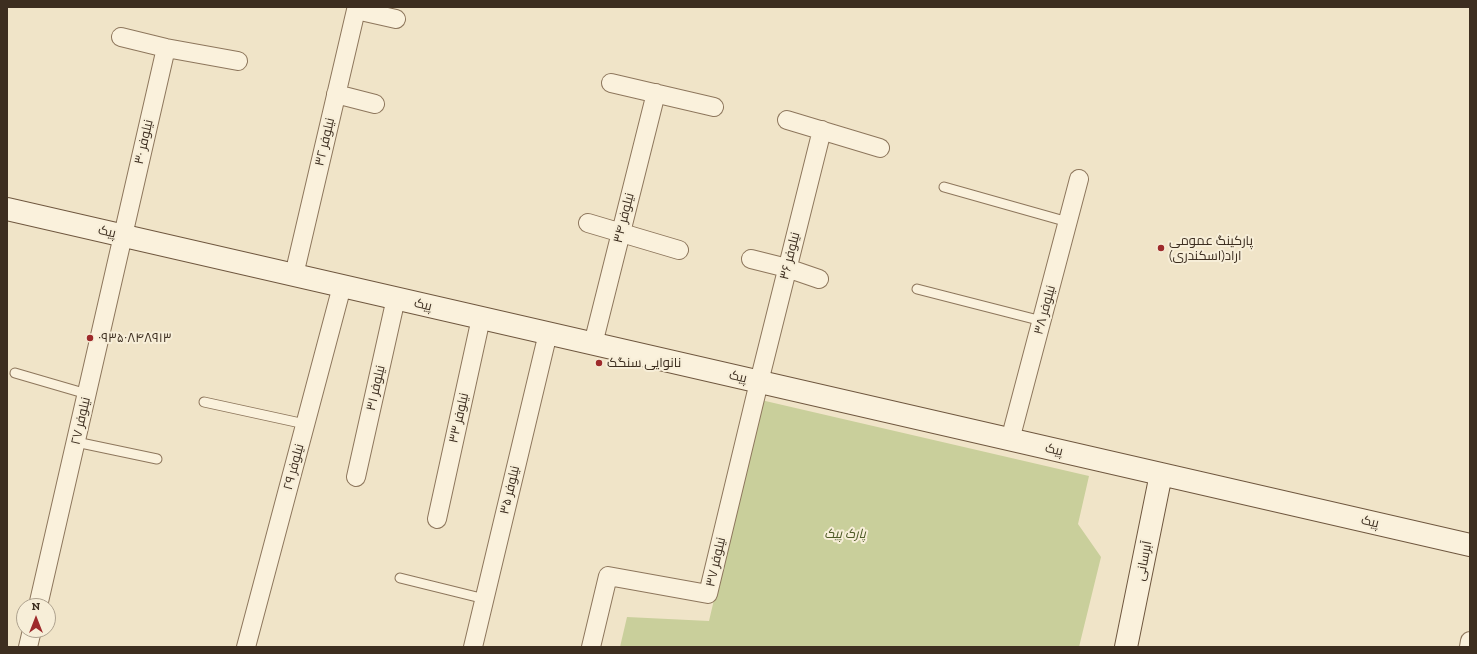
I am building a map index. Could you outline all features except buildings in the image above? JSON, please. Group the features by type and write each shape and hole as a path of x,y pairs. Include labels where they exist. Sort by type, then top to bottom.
{"street":[{"name":"نیلوفر ۳۲","path":"294,275 356,10 396,20"},
{"path":"121,37 166,48 238,61"},
{"name":"نیلوفر ۳۰","path":"123,236 166,48"},
{"path":"611,83 714,107"},
{"name":"نیلوفر ۳۴","path":"593,344 656,93"},
{"path":"336,94 375,104"},
{"path":"787,120 880,148"},
{"name":"نیلوفر ۳۶","path":"759,382 822,130"},
{"name":"نیلوفر ۳۸","path":"1010,440 1079,180"},
{"name":"پیک","path":"7,209 1470,545"},
{"path":"588,223 679,250"},
{"name":"نیلوفر ۲۷","path":"40,598 123,236"},
{"path":"751,259 787,268 819,279"},
{"name":"نیلوفر ۲۹","path":"246,647 342,286"},
{"name":"نیلوفر ۳۱","path":"356,477 396,298"},
{"name":"نیلوفر ۳۳","path":"437,518 482,318"},
{"name":"نیلوفر ۳۵","path":"473,647 548,334"},
{"name":"نیلوفر ۳۷","path":"591,647 608,576 708,594 759,382"},
{"name":"آبرسانی","path":"1126,647 1161,474"},
{"path":"1469,647 1470,641"}],"lane":[{"path":"944,187 1068,222"},
{"path":"917,289 1042,321"},
{"path":"15,374 87,394"},
{"path":"204,402 305,424"},
{"path":"76,442 157,460"},
{"path":"400,578 484,598"}],"green space":[{"name":"پارک پیک","path":"761,400 1089,476 1078,524 1101,557 1079,647 620,647 627,617 709,621"}],"place":[{"name":"پارکینگ عمومی اراد(اسکندری)","path":"1161,248"},
{"name":"۰۹۳۵۰۸۴۸۹۱۳","path":"90,338"},
{"name":"نانوایی سنگک","path":"599,363"}]}
